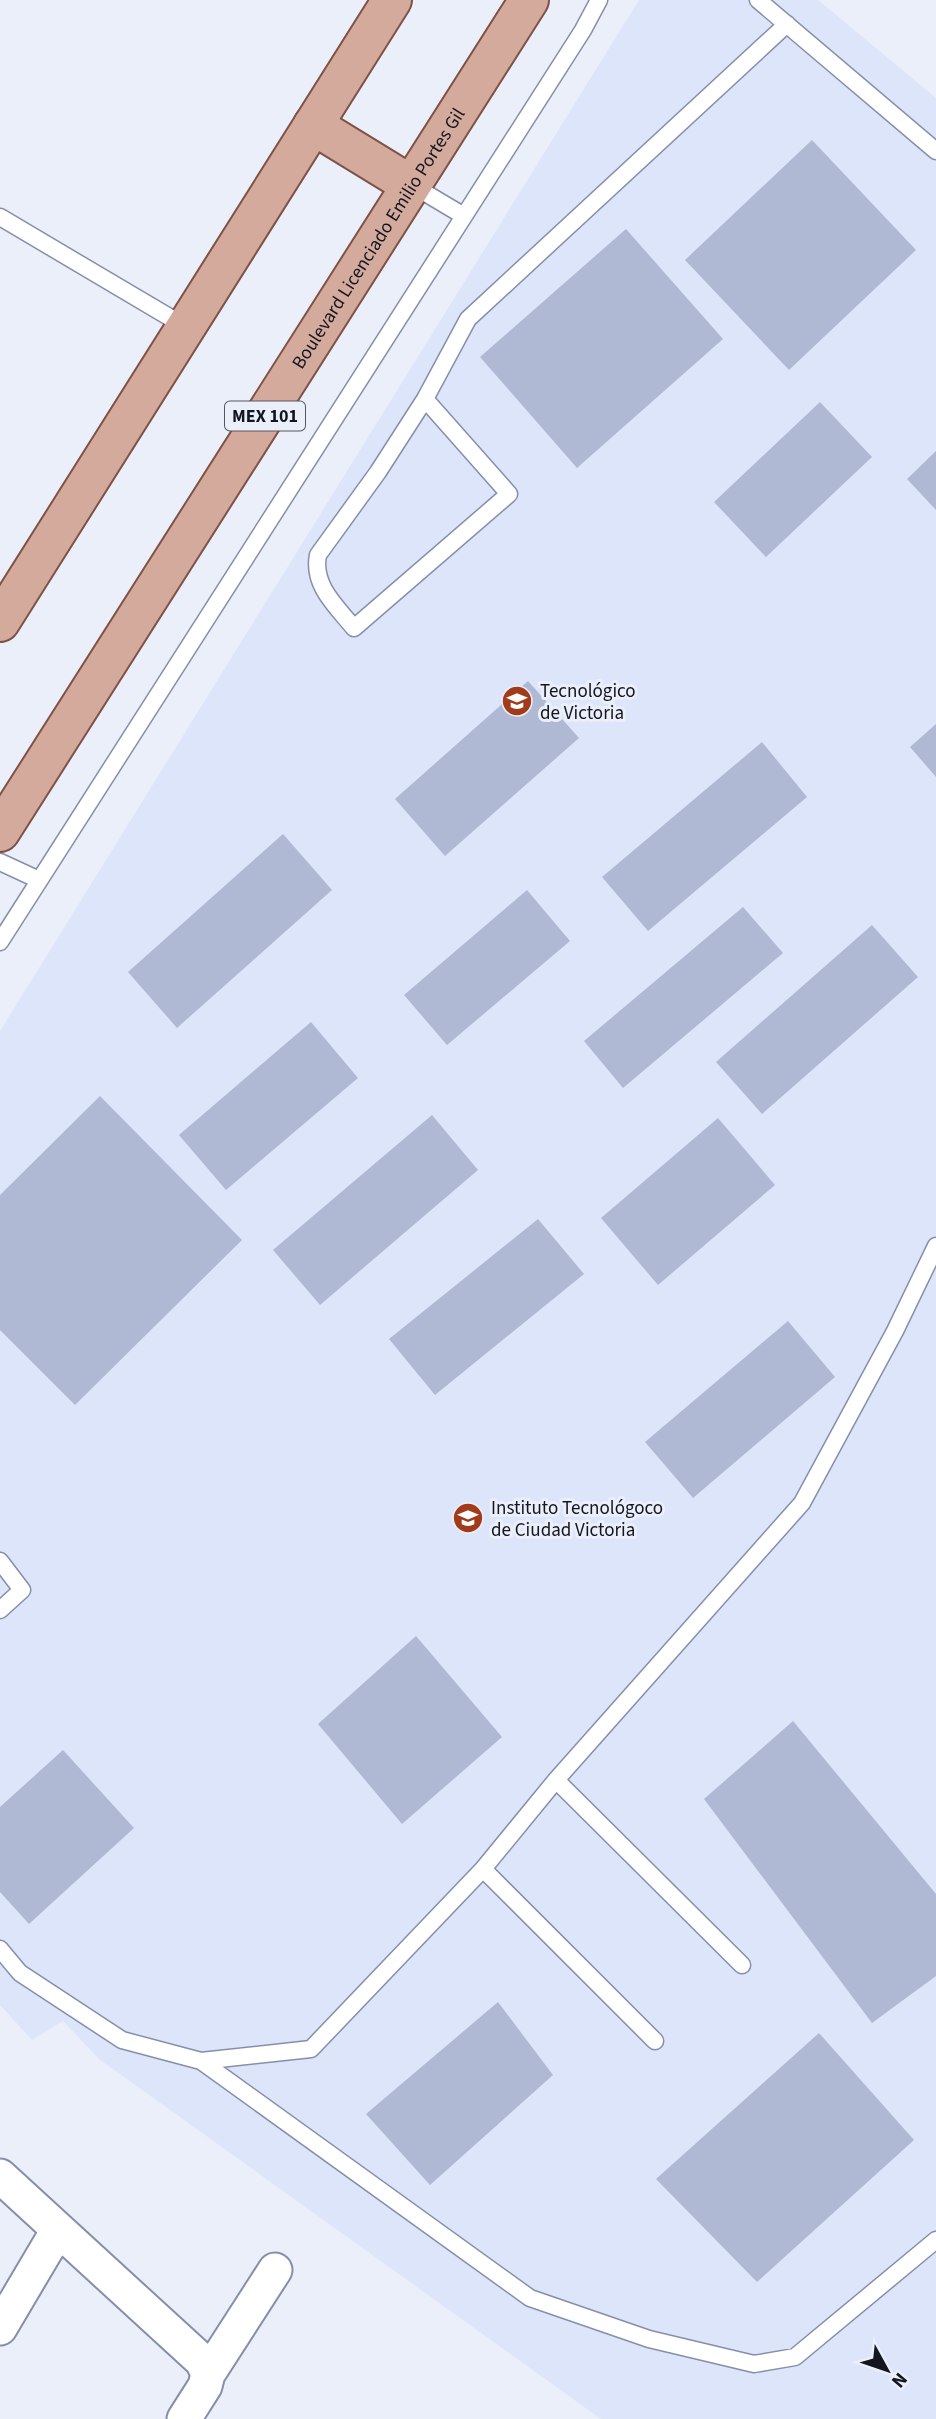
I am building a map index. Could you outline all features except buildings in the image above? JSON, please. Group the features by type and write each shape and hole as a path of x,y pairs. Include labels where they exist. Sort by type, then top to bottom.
{"main road":[{"path":"0,622 392,0"},
{"name":"Boulevard Licenciado Emilio Portes Gil","path":"0,832 529,0"},
{"path":"313,125 411,185"}],"street":[{"path":"0,2176 202,2361 208,2374"},
{"path":"0,2329 58,2230"},
{"path":"184,2419 205,2386 208,2374 275,2270"}],"lane":[{"path":"0,942 583,30 599,0"},
{"path":"758,0 936,151"},
{"path":"425,399 509,494 354,628 319,584 315,569 317,555 378,471 425,399 467,319 786,24"},
{"path":"411,185 464,216"},
{"path":"0,217 186,327"},
{"path":"0,862 39,880"},
{"path":"201,2061 311,2049 483,1869 556,1780 802,1503 895,1331 936,1246"},
{"path":"0,1561 22,1590 0,1610"},
{"path":"556,1780 742,1965"},
{"path":"483,1869 655,2042"},
{"path":"0,1950 20,1973 122,2040 201,2061 530,2298 649,2339 754,2364 795,2357 936,2240"}],"shaded area":[{"name":"Instituto Tecnológoco de Ciudad Victoria","path":"639,0 818,0 936,98 936,2419 601,2419 99,2059 63,2021 32,2040 0,2005 0,1031"}],"place":[{"name":"Tecnológico de Victoria","path":"517,701"},
{"name":"Instituto Tecnológoco de Ciudad Victoria","path":"468,1518"}]}
